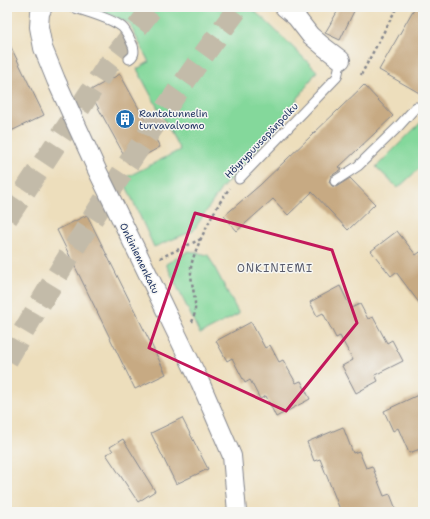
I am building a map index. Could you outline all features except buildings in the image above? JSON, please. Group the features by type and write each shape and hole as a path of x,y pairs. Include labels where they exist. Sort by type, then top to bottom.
{"street":[{"name":"Onkiniemenkatu","path":"43,7 40,13 39,26 42,48 97,170 200,382 232,456 236,512"},
{"path":"296,10 310,35 341,60"}],"lane":[{"path":"72,7 122,26 134,47 133,56 129,59"},
{"name":"Höyrypuusepänpolku","path":"239,179 337,78 341,60"},
{"path":"335,181 358,166 416,107"}],"path":[{"path":"360,75 397,7"},
{"name":"Höyrypuusepänpolku","path":"177,335 190,327 194,317 196,302 192,286 191,266 201,239 225,193 239,179"},
{"path":"158,258 201,239"}],"highlighted area":[{"path":"195,213 332,250 357,323 286,411 149,348"}],"green space":[{"path":"92,7 250,7 317,71 278,127 221,189 193,231 154,247 123,179 180,150 137,69 149,62 129,23"},
{"path":"420,123 423,125 423,165 398,188 376,167"},
{"path":"189,251 208,255 239,314 200,334 166,264"}],"tunnel":[{"path":"7,218 106,68 153,7"},
{"path":"7,360 61,269 117,180 207,50 239,7"}],"place":[{"name":"Rantatunnelin turvavalvomo","path":"125,119"}],"district":[{"name":"ONKINIEMI","path":"275,268"}]}
